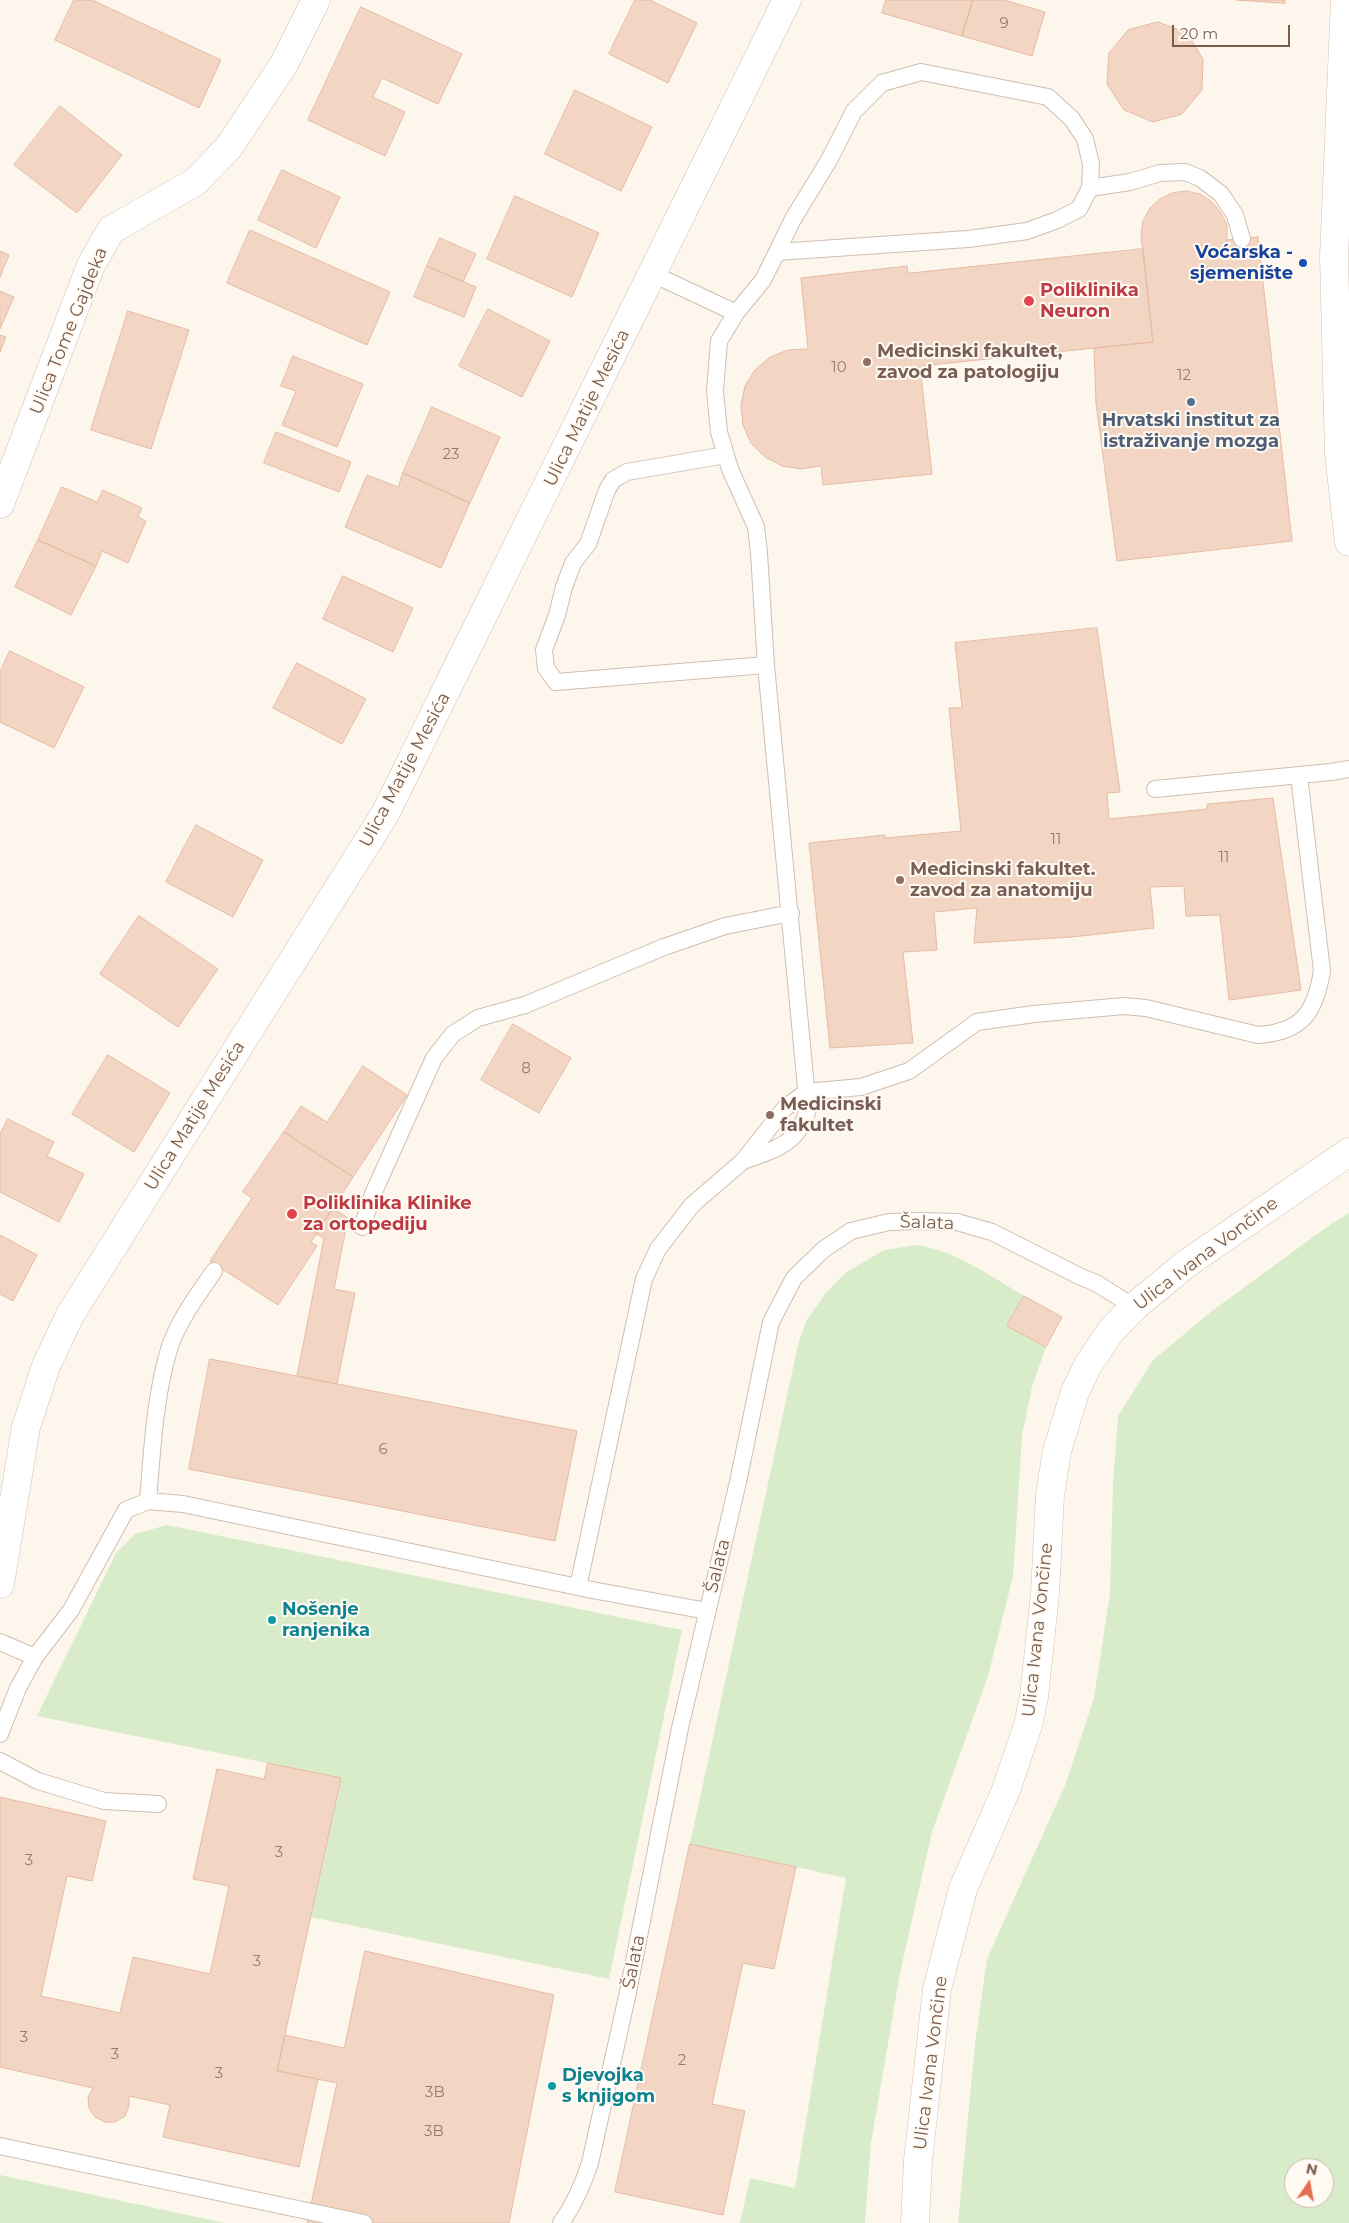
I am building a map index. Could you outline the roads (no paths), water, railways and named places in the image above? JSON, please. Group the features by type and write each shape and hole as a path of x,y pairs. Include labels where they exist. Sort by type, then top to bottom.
{"street":[{"name":"Ulica Tome Gajdeka","path":"0,504 91,265 111,230 195,182 229,148 284,64 316,0"},
{"name":"Ulica Matije Mesića","path":"0,1584 26,1427 46,1366 70,1316 386,814 787,0"},
{"path":"1345,0 1334,257 1349,542"},
{"name":"Ulica Ivana Vončine","path":"915,2223 918,2161 937,1988 963,1889 1006,1790 1028,1725 1034,1697 1045,1594 1050,1494 1057,1451 1072,1400 1088,1365 1110,1332 1134,1307 1194,1259 1349,1152"}],"lane":[{"path":"743,1161 777,1149 796,1134 804,1124 808,1109 766,665 763,594 756,527 726,455 719,432 715,391 719,341 736,314 763,280 793,219 829,160 854,111 882,83 921,72 1048,97 1072,119 1085,139 1091,164 1090,188 1079,209 1028,231 968,239 777,252"},
{"path":"1090,188 1130,182 1160,173 1185,172 1200,178 1221,194 1236,215 1242,239"},
{"path":"653,274 736,314"},
{"path":"726,455 627,472 613,480 607,490 588,544 573,563 544,650 546,668 556,682 766,665"},
{"path":"1155,789 1299,776 1349,769"},
{"path":"578,1587 644,1279 658,1249 692,1205 743,1161 785,1108 806,1092 860,1087 909,1071 977,1022 1034,1014 1124,1006 1146,1008 1258,1035 1274,1034 1290,1029 1306,1015 1318,996 1322,971 1299,776"},
{"path":"362,1227 373,1194 434,1058 453,1034 478,1018 525,1005 664,947 725,926 790,913"},
{"name":"Šalata","path":"561,2223 569,2212 590,2163 628,1992 680,1728 738,1482 771,1322 794,1278 824,1249 851,1231 889,1222 957,1222 992,1232 1081,1278 1096,1283 1134,1307"},
{"path":"148,1501 158,1404 170,1346 187,1310 214,1271"},
{"path":"0,1734 18,1688 36,1657 71,1610 126,1510 148,1501 183,1504 578,1587 707,1610"},
{"path":"0,1642 36,1657"},
{"path":"0,1761 38,1781 104,1801 158,1804"},
{"path":"0,2146 364,2223"}],"place":[{"name":"Voćarska - sjemenište","path":"1303,263"},
{"name":"Poliklinika Neuron","path":"1029,301"},
{"name":"Medicinski fakultet, zavod za patologiju","path":"867,362"},
{"name":"Hrvatski institut za istraživanje mozga","path":"1191,402"},
{"name":"Medicinski fakultet. zavod za anatomiju","path":"900,880"},
{"name":"Medicinski fakultet","path":"770,1115"},
{"name":"Poliklinika Klinike za ortopediju","path":"292,1214"},
{"name":"Nošenje ranjenika","path":"272,1620"},
{"name":"Djevojka s knjigom","path":"552,2086"}]}
